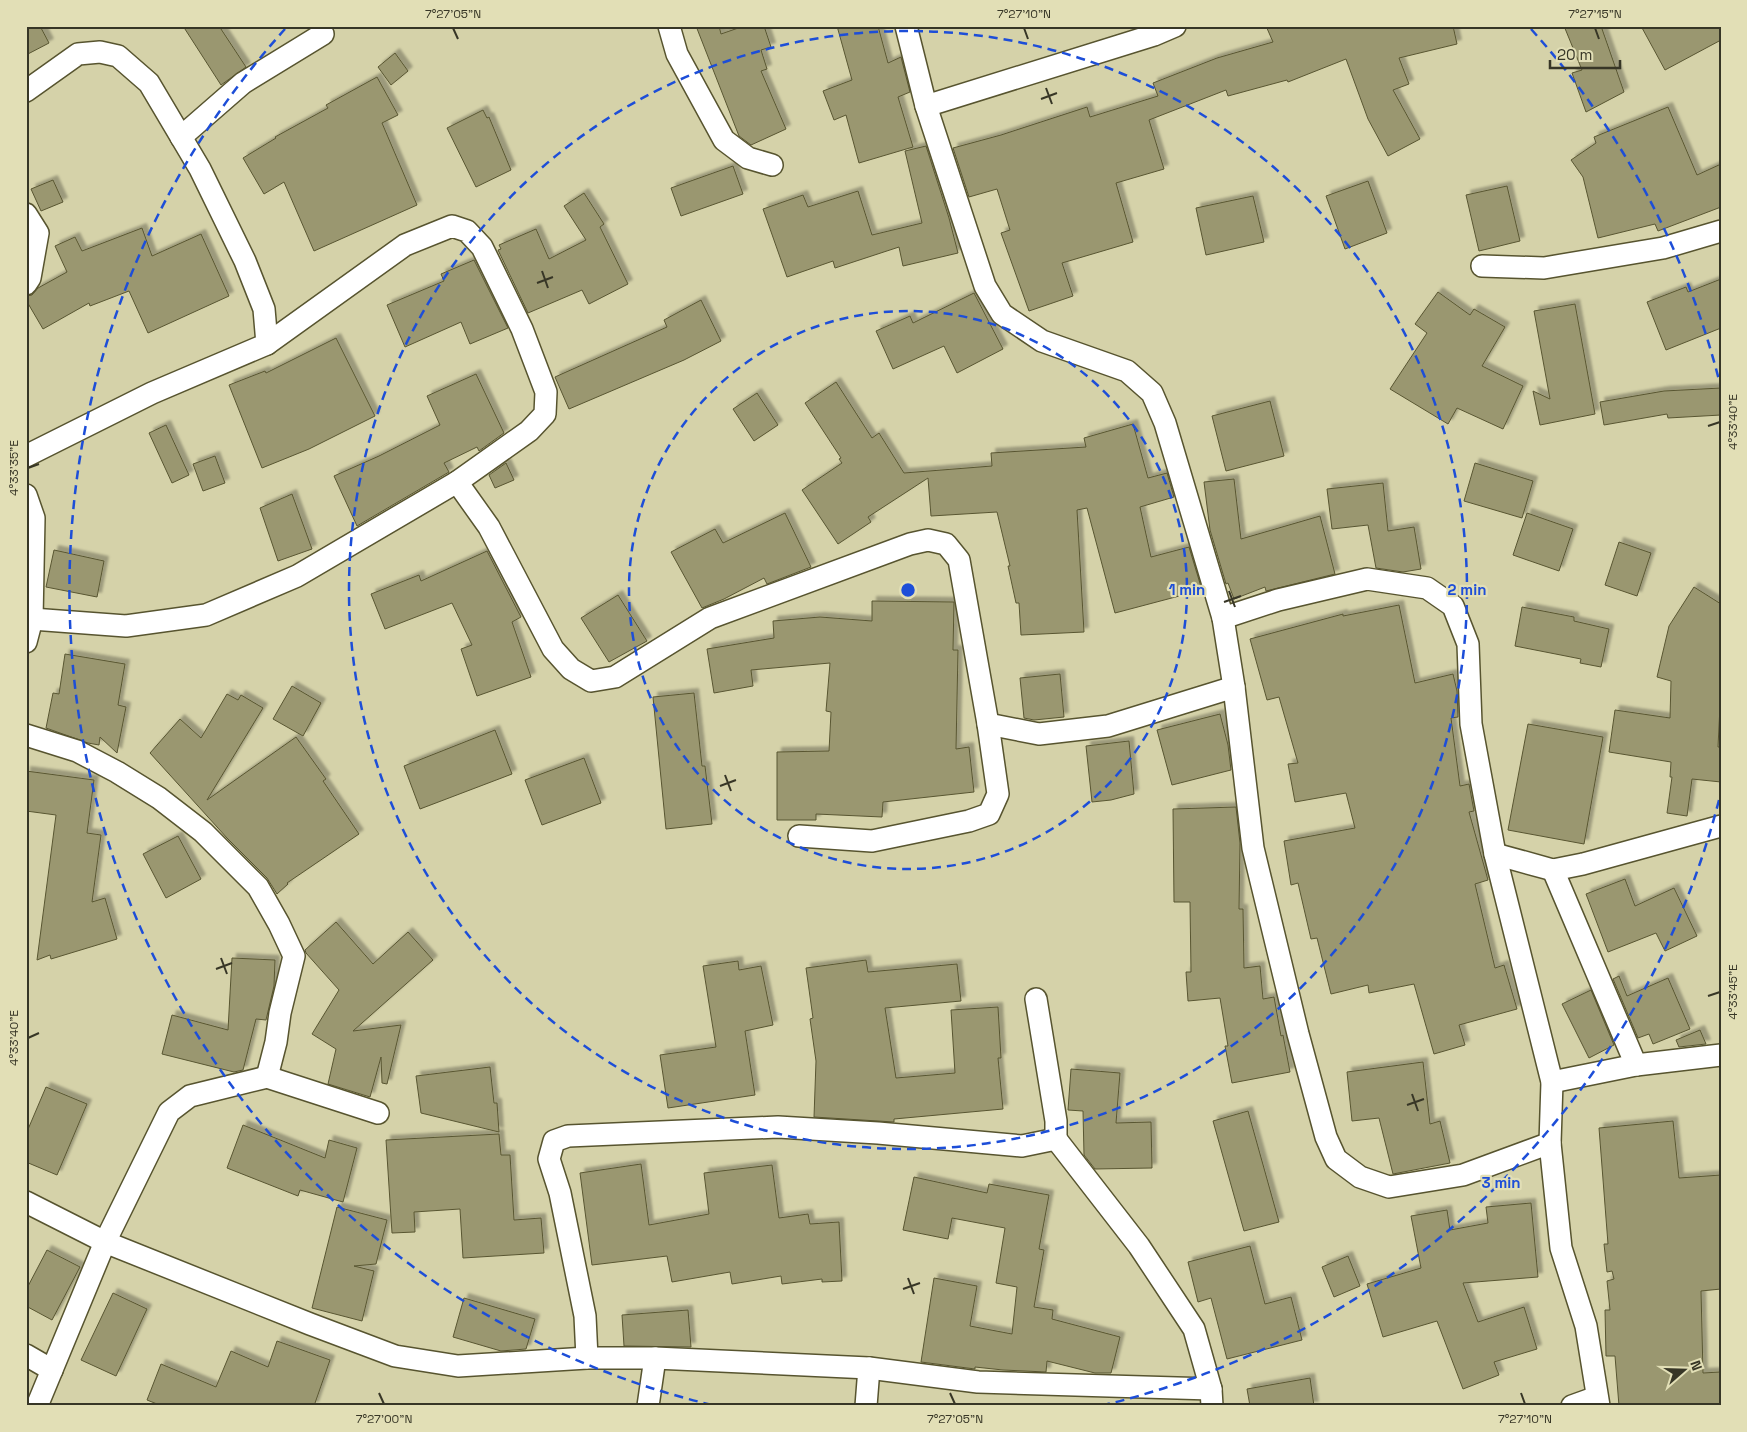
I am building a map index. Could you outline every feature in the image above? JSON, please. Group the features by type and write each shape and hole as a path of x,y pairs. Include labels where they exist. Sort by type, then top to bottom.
{"street":[{"path":"669,26 677,54 724,140 748,158 772,165"},
{"path":"906,26 926,106 985,286 1002,314 1042,341 1127,371 1152,394 1165,423 1223,618 1234,687 1253,848 1298,1034 1326,1137 1336,1159 1360,1177 1389,1187 1463,1175 1550,1143"},
{"path":"926,106 1154,35 1175,26"},
{"path":"181,137 243,83 323,34"},
{"path":"26,91 78,54 100,52 118,56 149,83 200,169 245,261 264,309 267,344"},
{"path":"26,214 38,233 30,278 26,284"},
{"path":"26,456 152,393 267,344 405,246 452,226 468,231 482,248 522,329 546,392 545,414 529,431 457,482 297,576 206,614 126,626 32,619"},
{"path":"1482,266 1544,268 1663,248 1721,231"},
{"path":"457,482 489,527 553,649 570,669 591,681 615,677 710,618 910,544 928,540 946,544 959,560 988,724 998,794 989,814 969,821 872,841 799,836"},
{"path":"26,495 34,518 32,619 26,642"},
{"path":"1223,618 1278,600 1367,579 1426,588 1452,606 1468,644 1472,724 1495,854 1552,1082 1550,1143 1561,1248 1586,1326 1598,1401 1572,1406"},
{"path":"988,724 1039,734 1108,726 1234,687"},
{"path":"26,736 77,751 117,772 159,798 203,832 258,887 279,924 294,956 267,1077"},
{"path":"1495,854 1553,870 1583,864 1721,826"},
{"path":"1553,870 1636,1066"},
{"path":"26,1202 105,1242 395,1356 458,1366 587,1358 655,1358 869,1368 978,1382 1211,1397 1194,1329 1140,1246 1056,1139 1056,1121 1036,999"},
{"path":"1552,1082 1636,1066 1721,1055"},
{"path":"37,1406 105,1242 169,1112 190,1096 267,1077 378,1113"},
{"path":"587,1358 585,1316 560,1193 549,1159 554,1141 568,1136 778,1127 878,1133 1022,1146 1056,1139"},
{"path":"26,1355 52,1370"},
{"path":"648,1406 655,1358"},
{"path":"866,1406 869,1368"}],"building":[{"path":"26,26 40,26 49,43 26,55"},
{"path":"183,26 219,26 246,67 221,85"},
{"path":"696,26 719,26 721,34 744,26 764,26 771,47 761,50 767,69 761,71 786,129 751,145 739,136"},
{"path":"837,26 878,26 888,63 901,57 910,92 898,97 913,147 859,163 846,115 834,120 823,91 852,80"},
{"path":"1266,26 1453,26 1457,44 1399,58 1409,84 1393,90 1420,139 1388,156 1368,119 1346,59 1288,82 1287,80 1228,96 1226,90 1149,120 1164,169 1116,183 1133,242 1062,263 1073,296 1029,311 1001,233 1010,230 997,189 969,197 953,148 1001,135 1087,107 1090,117 1158,96 1153,83 1217,58 1273,42"},
{"path":"1564,26 1601,26 1624,92 1586,112 1572,73 1582,70"},
{"path":"1641,26 1721,26 1721,40 1665,70"},
{"path":"395,53 408,71 391,85 378,67"},
{"path":"377,77 398,115 382,123 417,205 314,251 284,182 264,194 243,158 275,137 328,108 326,105"},
{"path":"1668,107 1697,175 1721,164 1721,207 1658,231 1655,224 1598,238 1583,177 1571,160 1596,143 1594,137"},
{"path":"483,110 487,118 489,117 511,170 476,187 447,128"},
{"path":"926,146 958,253 903,266 899,247 835,268 833,261 787,277 763,209 803,195 808,207 858,191 872,235 922,223 905,151"},
{"path":"733,166 743,194 681,216 671,188"},
{"path":"53,180 63,202 41,211 31,189"},
{"path":"1368,181 1387,233 1345,249 1326,196"},
{"path":"1507,186 1520,241 1479,251 1466,195"},
{"path":"584,193 604,224 600,227 628,284 589,304 582,290 528,313 498,250 501,249 499,245 536,229 549,259 586,240 564,206"},
{"path":"1253,196 1264,242 1206,255 1196,208"},
{"path":"142,228 152,256 201,234 229,296 148,333 129,291 90,306 89,303 43,329 26,300 26,296 32,295 38,288 67,272 55,246 75,237 82,251"},
{"path":"474,260 508,328 470,344 461,322 405,347 387,305 444,281 441,274"},
{"path":"1721,279 1721,328 1666,350 1647,302 1686,287 1688,292"},
{"path":"1438,292 1470,315 1474,309 1505,327 1482,366 1523,386 1503,429 1457,408 1448,424 1390,389 1427,333 1415,324"},
{"path":"974,293 1003,349 957,373 944,346 893,369 876,331 910,316 913,323"},
{"path":"701,300 721,341 684,360 569,409 555,377 667,327 664,320"},
{"path":"1575,304 1595,414 1540,425 1533,391 1550,399 1534,311"},
{"path":"336,338 375,416 309,449 262,468 229,385 265,371 266,373"},
{"path":"476,374 504,433 479,451 477,447 444,463 449,472 357,526 334,476 440,425 427,396"},
{"path":"836,382 872,438 879,433 904,473 992,466 991,453 1086,447 1084,438 1133,424 1148,478 1167,473 1174,497 1140,507 1151,557 1189,547 1202,590 1115,613 1087,508 1077,510 1084,632 1021,635 1019,603 1016,603 1008,566 1010,566 997,512 931,516 928,478 868,517 871,522 838,544 802,490 842,463 839,459 841,458 805,403"},
{"path":"1721,388 1721,415 1668,418 1667,414 1604,425 1600,402 1664,391"},
{"path":"757,393 778,425 754,441 733,409"},
{"path":"1270,401 1284,456 1226,471 1212,416"},
{"path":"166,425 189,475 172,483 149,433"},
{"path":"215,456 225,483 203,491 193,464"},
{"path":"506,463 514,480 495,488 489,475"},
{"path":"1475,463 1533,481 1522,518 1464,501"},
{"path":"1234,479 1241,539 1320,516 1335,574 1266,591 1265,587 1234,599 1228,583 1226,584 1210,530 1204,482"},
{"path":"1383,483 1388,531 1414,527 1421,569 1403,572 1376,568 1368,525 1332,529 1327,489"},
{"path":"292,494 312,549 278,561 260,508"},
{"path":"785,513 811,567 767,584 764,578 702,608 671,552 715,529 723,543"},
{"path":"1527,513 1573,529 1559,571 1513,555"},
{"path":"1619,542 1651,553 1637,596 1605,585"},
{"path":"54,550 104,561 97,597 46,587"},
{"path":"487,551 521,617 512,622 531,677 477,696 461,649 472,645 452,603 385,629 371,594 419,575 421,581"},
{"path":"1694,587 1721,604 1721,686 1718,747 1721,747 1721,782 1692,779 1687,816 1667,813 1672,777 1670,777 1671,762 1609,752 1615,710 1670,718 1671,681 1657,677 1669,626"},
{"path":"618,595 647,641 609,662 581,618"},
{"path":"872,601 954,602 953,650 958,650 956,749 969,747 974,792 883,802 882,817 816,814 816,820 777,820 777,752 829,751 831,712 826,711 830,663 751,670 753,686 714,693 707,649 774,638 773,621 820,617 872,621"},
{"path":"1399,605 1415,683 1453,674 1457,691 1458,717 1451,718 1460,786 1469,784 1474,811 1469,812 1488,880 1475,884 1495,968 1504,965 1517,1009 1459,1025 1465,1045 1434,1054 1414,984 1369,993 1368,985 1331,994 1317,938 1311,939 1298,883 1291,885 1284,841 1355,828 1346,793 1295,802 1288,764 1298,763 1279,697 1267,700 1250,639 1343,614 1343,616"},
{"path":"1522,607 1574,617 1574,621 1609,629 1601,667 1580,663 1581,659 1515,646"},
{"path":"65,654 125,664 118,705 126,707 117,753 100,737 99,745 46,728 53,693 59,694"},
{"path":"1060,674 1064,717 1034,720 1024,718 1020,678"},
{"path":"292,686 321,703 303,736 273,719"},
{"path":"694,693 702,766 705,766 712,824 666,829 653,697"},
{"path":"227,694 238,700 241,695 263,708 207,800 296,737 326,779 323,781 359,834 287,883 277,894 267,878 227,838 150,753 180,719 201,738"},
{"path":"1220,714 1228,745 1231,770 1172,785 1157,730"},
{"path":"1528,724 1603,737 1584,844 1508,830"},
{"path":"495,730 512,774 420,809 404,766"},
{"path":"1129,741 1134,794 1111,800 1092,802 1086,746"},
{"path":"584,758 601,803 542,825 525,780"},
{"path":"26,771 94,780 87,833 101,835 92,902 105,898 117,939 51,959 50,955 37,960 56,815 26,811"},
{"path":"1236,807 1240,843 1239,909 1243,909 1244,968 1260,966 1263,999 1274,997 1290,1072 1232,1083 1225,1046 1228,1046 1220,998 1188,1001 1186,972 1191,972 1190,902 1174,902 1173,809"},
{"path":"178,836 201,879 166,898 143,854"},
{"path":"1625,879 1635,906 1674,888 1697,936 1665,951 1656,933 1608,952 1586,894"},
{"path":"336,922 373,964 408,932 433,960 353,1031 401,1025 387,1084 382,1083 381,1057 370,1097 328,1084 336,1049 312,1034 339,990 305,950"},
{"path":"232,958 275,960 274,986 266,1020 256,1019 243,1070 234,1072 162,1054 172,1015 228,1030"},
{"path":"866,960 868,972 957,964 961,1001 885,1008 896,1078 955,1073 951,1010 998,1007 1001,1058 998,1058 1003,1109 894,1119 894,1122 814,1117 816,1061 810,1019 813,1018 806,968"},
{"path":"738,961 739,970 761,966 773,1025 745,1031 755,1095 668,1108 660,1055 716,1047 703,966"},
{"path":"1619,976 1627,996 1668,978 1690,1029 1653,1044 1649,1034 1638,1038 1613,979"},
{"path":"1591,990 1614,1045 1589,1058 1562,1004"},
{"path":"1700,1030 1706,1044 1679,1047 1676,1040"},
{"path":"1423,1062 1430,1124 1440,1121 1450,1163 1393,1174 1379,1118 1352,1121 1347,1072"},
{"path":"490,1067 494,1103 497,1103 499,1132 421,1113 416,1076"},
{"path":"1071,1069 1120,1073 1116,1123 1151,1122 1152,1168 1095,1169 1084,1155 1083,1111 1068,1110"},
{"path":"46,1087 87,1104 57,1175 26,1162 26,1134"},
{"path":"1248,1111 1279,1222 1244,1231 1213,1121"},
{"path":"1673,1121 1679,1178 1721,1175 1721,1289 1701,1291 1703,1373 1720,1372 1721,1406 1619,1406 1615,1356 1606,1356 1605,1310 1610,1310 1607,1281 1614,1279 1612,1271 1607,1272 1604,1244 1608,1244 1599,1128"},
{"path":"243,1125 325,1158 329,1140 357,1148 343,1202 300,1190 298,1196 227,1168"},
{"path":"499,1134 501,1155 510,1155 514,1220 541,1218 544,1253 463,1258 460,1209 414,1212 415,1232 392,1233 386,1140"},
{"path":"641,1164 649,1225 709,1214 704,1173 772,1165 779,1218 808,1214 810,1224 839,1222 842,1281 822,1282 822,1279 782,1284 781,1276 732,1284 730,1272 672,1282 667,1256 592,1265 580,1173"},
{"path":"914,1177 987,1193 989,1184 1049,1195 1039,1249 1044,1250 1034,1307 1053,1310 1052,1319 1120,1337 1111,1373 1095,1373 1047,1361 1046,1372 975,1367 975,1369 921,1362 934,1278 977,1286 970,1326 1012,1334 1017,1287 996,1283 1005,1228 952,1218 948,1239 903,1230"},
{"path":"1531,1203 1538,1277 1463,1283 1478,1322 1524,1307 1537,1349 1494,1362 1499,1375 1463,1389 1437,1321 1383,1337 1367,1284 1421,1268 1411,1216 1447,1210 1450,1230 1488,1223 1486,1207"},
{"path":"337,1207 387,1220 376,1264 354,1266 374,1271 362,1321 312,1308"},
{"path":"1250,1246 1265,1304 1291,1297 1302,1340 1227,1359 1211,1298 1198,1302 1188,1262"},
{"path":"47,1250 80,1267 52,1320 26,1306 26,1290"},
{"path":"1348,1256 1360,1286 1334,1297 1322,1267"},
{"path":"113,1293 147,1309 116,1376 81,1360"},
{"path":"464,1298 535,1319 526,1349 501,1351 453,1337"},
{"path":"688,1310 691,1347 624,1346 622,1315"},
{"path":"277,1341 330,1360 314,1406 162,1406 147,1400 161,1364 216,1387 231,1351 268,1367"},
{"path":"1310,1378 1314,1406 1250,1406 1247,1389"}]}
